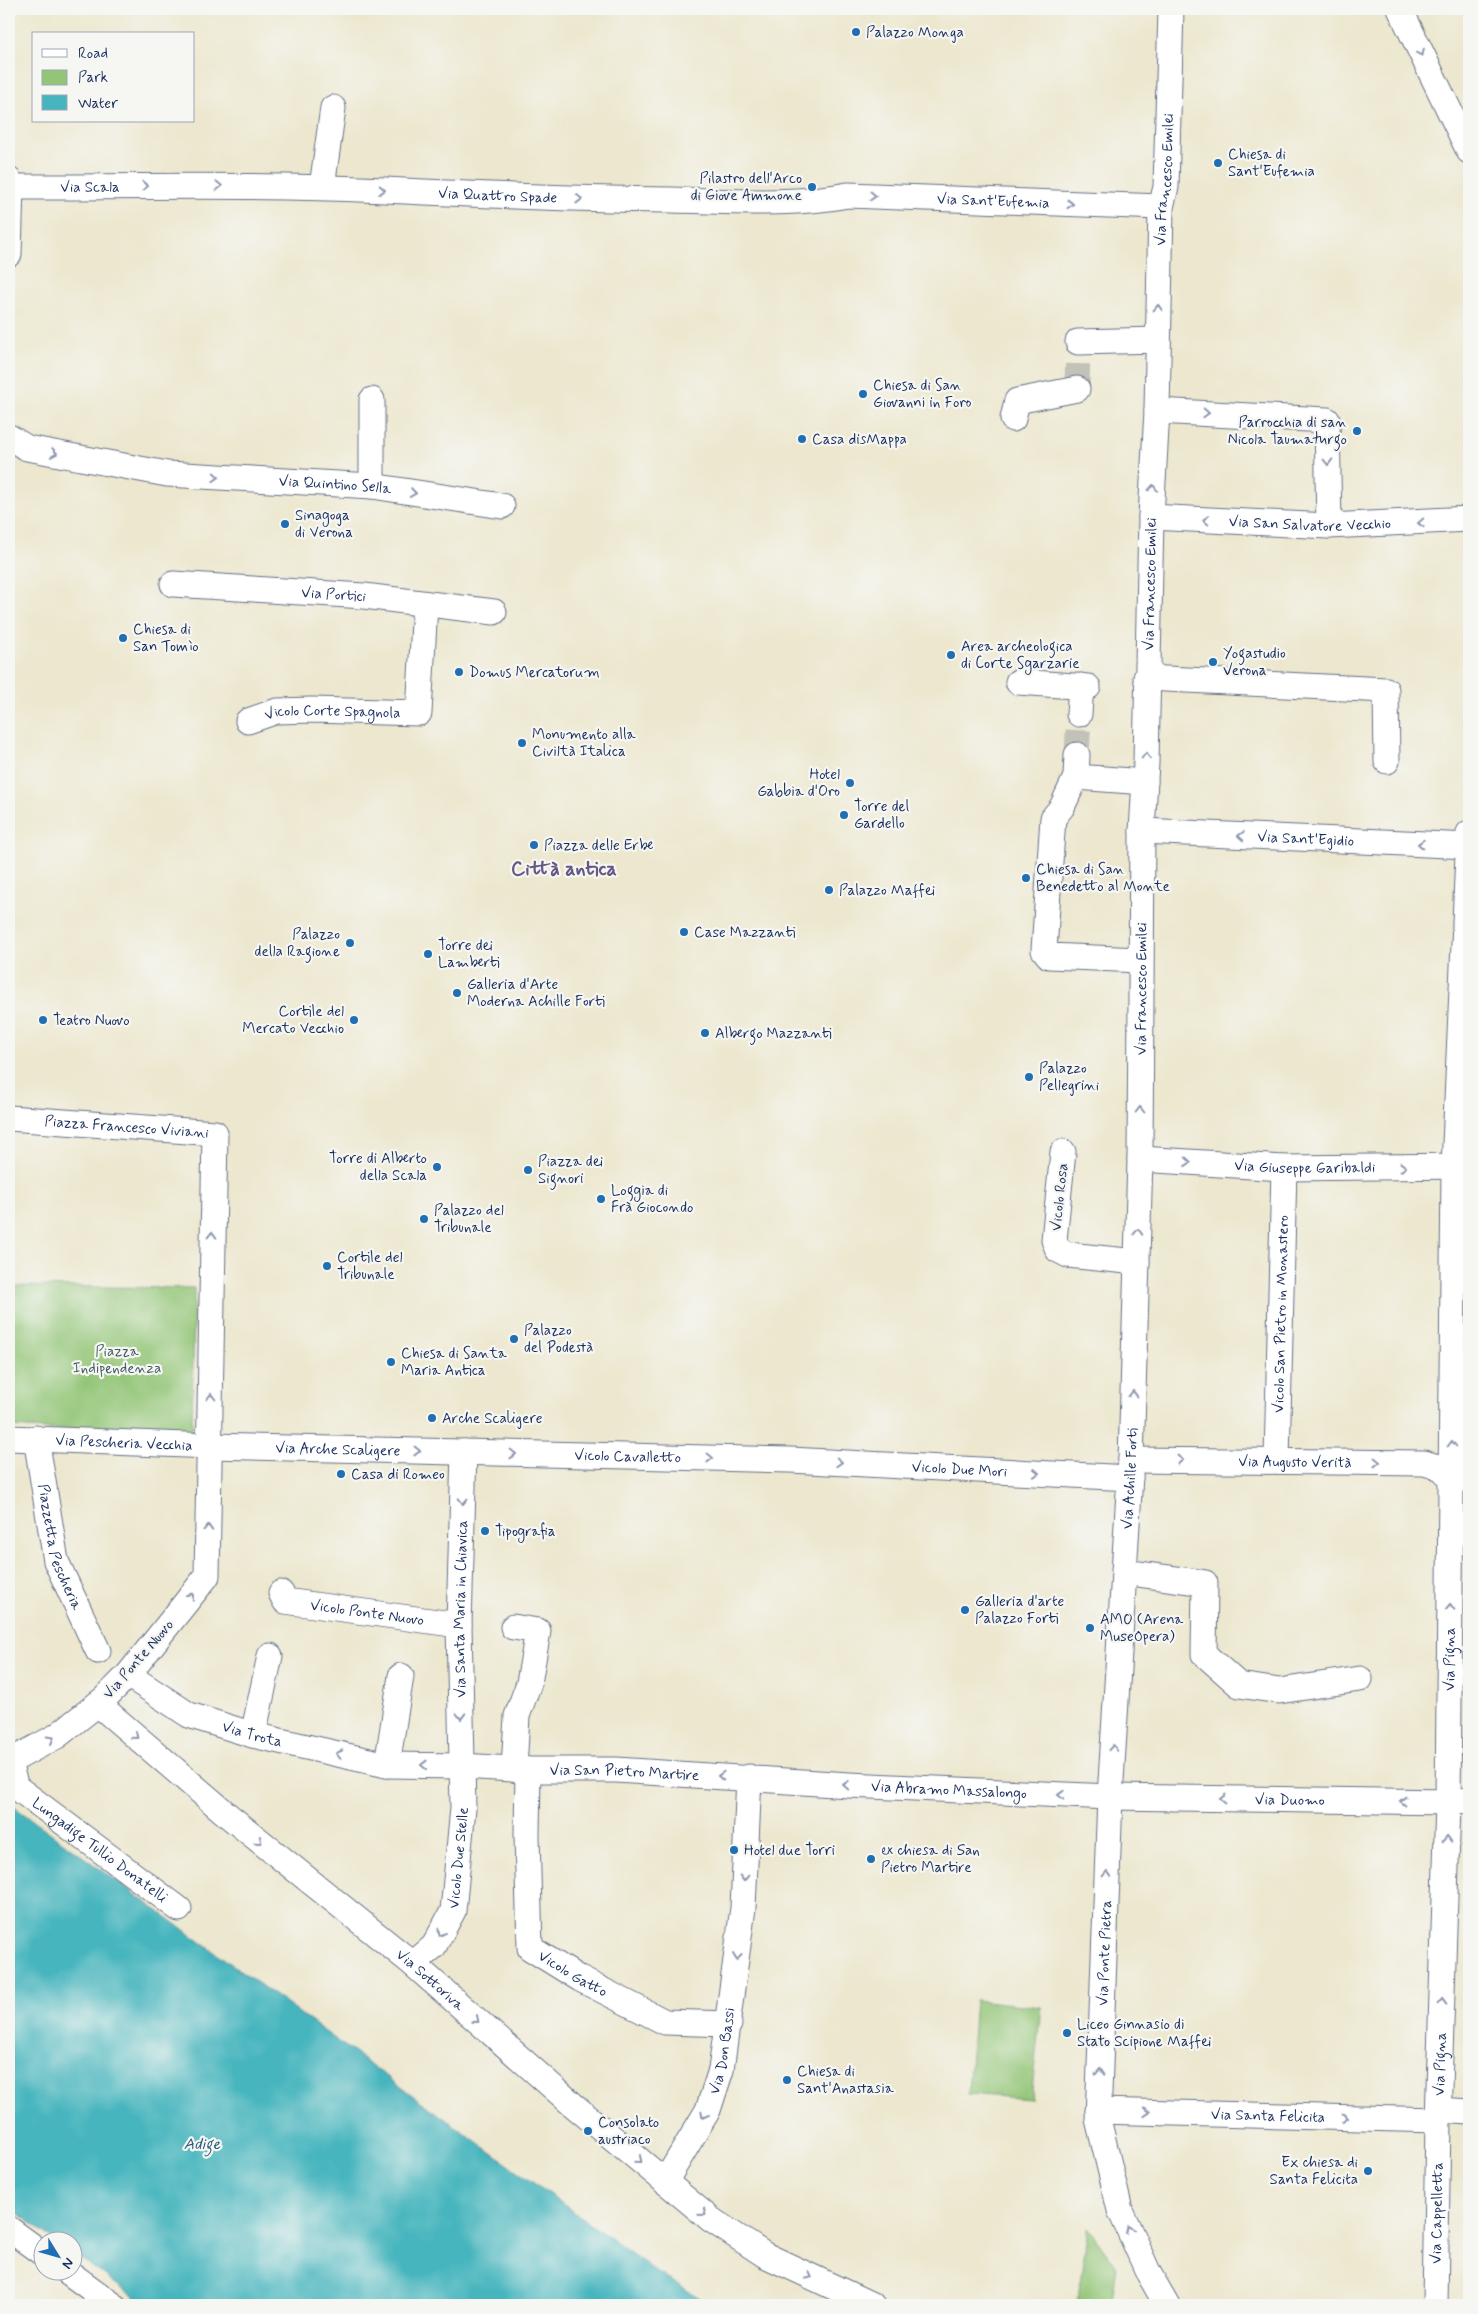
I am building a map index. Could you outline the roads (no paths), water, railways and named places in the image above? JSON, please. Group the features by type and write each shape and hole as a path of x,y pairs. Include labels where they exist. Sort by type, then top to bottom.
{"street":[{"name":"Via Francesco Emilei","path":"1140,1159 1140,960 1146,678 1151,517 1157,411 1161,208 1166,187 1171,9"},
{"path":"1400,9 1469,151"},
{"path":"322,187 333,108"},
{"path":"9,254 10,185"},
{"name":"Via Scala","path":"10,185 170,186"},
{"name":"Via Quattro Spade","path":"170,186 322,187 506,198 778,202 825,199"},
{"name":"Via Sant'Eufemia","path":"825,199 848,195 1161,208"},
{"path":"1078,342 1158,340"},
{"path":"1013,419 1017,401 1077,389"},
{"path":"372,400 372,486"},
{"path":"1157,411 1326,420 1329,526"},
{"name":"Via Quintino Sella","path":"9,437 27,448 168,474 372,486 502,506"},
{"name":"Via San Salvatore Vecchio","path":"1151,517 1329,526 1469,519"},
{"name":"Via Portici","path":"173,584 364,596 494,612"},
{"name":"Vicolo Corte Spagnola","path":"248,721 277,711 419,713 425,604"},
{"path":"1146,678 1386,690 1387,761"},
{"path":"1018,682 1084,686 1079,714"},
{"path":"1140,960 1049,956 1044,950 1053,818 1062,807 1077,766 1145,782"},
{"name":"Via Sant'Egidio","path":"1142,831 1469,846"},
{"name":"Via Pigna","path":"1438,2115 1459,1801 1462,1166 1469,833"},
{"name":"Piazza Francesco Viviani","path":"9,1118 215,1133 211,1283 210,1446"},
{"name":"Vicolo Rosa","path":"1063,1152 1054,1240 1058,1250 1068,1255 1137,1262"},
{"name":"Via Giuseppe Garibaldi","path":"1140,1159 1284,1168 1462,1166"},
{"name":"Via Achille Forti","path":"1110,1797 1131,1469 1140,1159"},
{"name":"Vicolo San Pietro in Monastero","path":"1278,1460 1284,1168"},
{"name":"Via Pescheria Vecchia","path":"9,1438 210,1446"},
{"name":"Piazzetta Pescheria","path":"36,1438 56,1561 98,1651"},
{"name":"Via Arche Scaligere","path":"210,1446 464,1452"},
{"name":"Via Ponte Nuovo","path":"9,1763 57,1736 98,1704 128,1675 206,1576 210,1446"},
{"name":"Vicolo Cavalletto","path":"464,1452 790,1460"},
{"name":"Via Santa Maria in Chiavica","path":"462,1766 459,1625 464,1452"},
{"name":"Vicolo Due Mori","path":"790,1460 1131,1469"},
{"name":"Via Augusto Verità","path":"1131,1469 1278,1460 1424,1463 1442,1468 1460,1479"},
{"path":"1124,1572 1205,1583 1204,1654 1239,1685 1279,1691 1360,1679"},
{"name":"Vicolo Ponte Nuovo","path":"281,1593 285,1601 459,1625"},
{"path":"513,1627 538,1631 529,1683 517,1716 521,1769"},
{"path":"253,1735 270,1656"},
{"name":"Via Trota","path":"128,1675 189,1715 253,1735 387,1765 462,1766"},
{"path":"387,1765 400,1676"},
{"name":"Via Sottoriva","path":"98,1704 230,1817 413,1964 572,2104 710,2219 765,2254 843,2293 872,2305"},
{"name":"Lungadige Tullio Donatelli","path":"9,1763 16,1787 179,1910"},
{"name":"Via San Pietro Martire","path":"462,1766 616,1770 748,1777 787,1782"},
{"name":"Vicolo Due Stelle","path":"413,1964 434,1946 453,1911 463,1808 462,1766"},
{"name":"Vicolo Gatto","path":"521,1769 527,1835 530,1948 580,1979 665,2022 729,2024"},
{"name":"Via Don Bassi","path":"665,2182 708,2110 721,2070 729,2024 743,1908 748,1777"},
{"name":"Via Abramo Massalongo","path":"787,1782 1110,1797"},
{"name":"Via Duomo","path":"1110,1797 1459,1801"},
{"name":"Via Ponte Pietra","path":"1110,1797 1098,2119 1120,2210 1149,2274 1167,2305"},
{"name":"Via Santa Felicita","path":"1098,2111 1438,2115 1469,2112"},
{"name":"Via Cappelletta","path":"1435,2305 1438,2115"},
{"path":"9,2229 32,2246"},
{"path":"1146,2305 1149,2274"},
{"path":"82,2282 114,2305"}],"water":[{"name":"Adige","path":"9,1803 658,2273 712,2305 145,2305 82,2260 82,2232 44,2232 9,2207"}],"tunnel":[{"path":"1077,389 1078,342"},
{"path":"1077,755 1079,714"}],"place":[{"name":"Palazzo Monga","path":"856,32"},
{"name":"Chiesa di Sant'Eufemia","path":"1218,163"},
{"name":"Pilastro dell'Arco di Giove Ammone","path":"812,187"},
{"name":"Chiesa di San Giovanni in Foro","path":"863,394"},
{"name":"Parrocchia di san Nicola Taumaturgo","path":"1357,431"},
{"name":"Casa disMappa","path":"802,439"},
{"name":"Sinagoga di Verona","path":"285,524"},
{"name":"Chiesa di San Tomìo","path":"123,638"},
{"name":"Area archeologica di Corte Sgarzarie","path":"951,655"},
{"name":"Yogastudio Verona","path":"1213,662"},
{"name":"Domus Mercatorum","path":"459,672"},
{"name":"Monumento alla Civiltà Italica","path":"522,743"},
{"name":"Hotel Gabbia d'Oro","path":"850,783"},
{"name":"Torre del Gardello","path":"844,815"},
{"name":"Piazza delle Erbe","path":"534,845"},
{"name":"Chiesa di San Benedetto al Monte","path":"1026,878"},
{"name":"Palazzo Maffei","path":"829,890"},
{"name":"Case Mazzanti","path":"684,932"},
{"name":"Palazzo della Ragione","path":"350,943"},
{"name":"Torre dei Lamberti","path":"428,954"},
{"name":"Galleria d'Arte Moderna Achille Forti","path":"457,993"},
{"name":"Teatro Nuovo","path":"43,1020"},
{"name":"Cortile del Mercato Vecchio","path":"354,1020"},
{"name":"Albergo Mazzanti","path":"705,1033"},
{"name":"Palazzo Pellegrini","path":"1029,1077"},
{"name":"Torre di Alberto della Scala","path":"437,1167"},
{"name":"Piazza dei Signori","path":"528,1170"},
{"name":"Loggia di Frà Giocondo","path":"601,1199"},
{"name":"Palazzo del Tribunale","path":"424,1219"},
{"name":"Cortile del Tribunale","path":"327,1266"},
{"name":"Palazzo del Podestà","path":"514,1339"},
{"name":"Chiesa di Santa Maria Antica","path":"391,1362"},
{"name":"Arche Scaligere","path":"432,1418"},
{"name":"Casa di Romeo","path":"341,1474"},
{"name":"Tipografia","path":"485,1531"},
{"name":"Galleria d'arte Palazzo Forti","path":"965,1610"},
{"name":"AMO (Arena MuseOpera)","path":"1090,1628"},
{"name":"Hotel due Torri","path":"734,1850"},
{"name":"ex chiesa di San Pietro Martire","path":"871,1859"},
{"name":"Liceo Ginnasio di Stato Scipione Maffei","path":"1067,2033"},
{"name":"Chiesa di Sant'Anastasia","path":"787,2080"},
{"name":"Consolato austriaco","path":"588,2131"},
{"name":"Ex chiesa di Santa Felicita","path":"1368,2171"}],"district":[{"name":"Città antica","path":"564,868"}],"park label":[{"name":"Piazza Indipendenza","path":"117,1360"}]}
